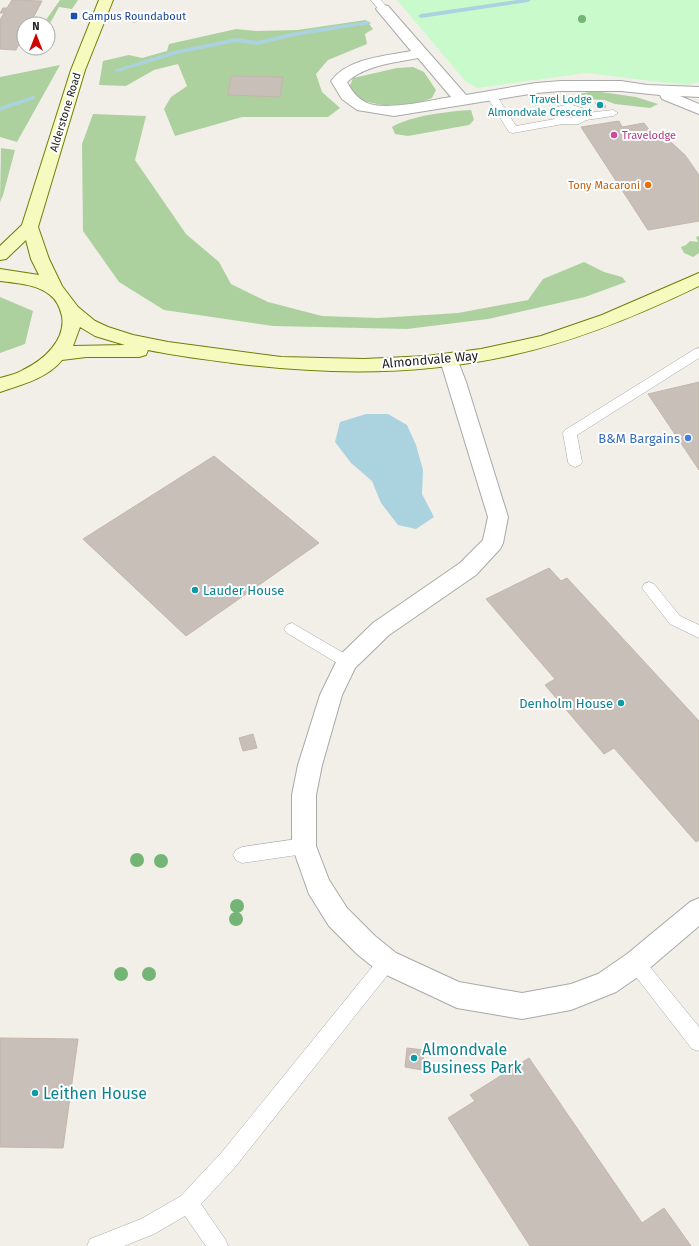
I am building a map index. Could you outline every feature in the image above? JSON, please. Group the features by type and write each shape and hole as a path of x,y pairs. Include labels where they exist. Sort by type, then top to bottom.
{"street":[{"name":"Alderstone Road","path":"0,255 30,227 78,70 106,0"},
{"path":"379,4 462,100"},
{"path":"421,53 366,65 349,72 339,81 347,96 362,107 394,111 491,95 561,86 622,86 647,90 699,92"},
{"path":"647,90 699,109"},
{"path":"30,227 40,259 55,290"},
{"path":"0,275 15,275 37,280 55,290 65,299 71,310 73,325 69,339 60,354 30,376 4,387"},
{"name":"Almondvale Way","path":"71,310 89,325 118,337 197,352 281,363 349,365 449,360 505,350 563,336 667,295 699,279"},
{"name":"Almondvale Way","path":"60,354 117,350 197,352"},
{"path":"449,360 460,390 498,517 493,544 468,569 381,628 347,662 331,695 310,765 304,796 304,846 318,886 338,916 366,945 388,962 457,996 522,1006 571,997 607,983 636,963 699,910"}],"lane":[{"path":"99,15 135,19"},
{"path":"491,95 513,130 563,121 575,122 583,117 613,113"},
{"path":"563,121 557,117 557,112 565,107 578,109 583,113 583,117"},
{"path":"575,462 570,433 699,352"},
{"path":"648,588 675,620 699,632"},
{"path":"292,629 347,662"},
{"path":"242,855 304,846"},
{"path":"97,1246 146,1227 188,1203 229,1159 388,962"},
{"path":"636,963 699,1042"},
{"path":"188,1203 218,1246"}],"green space":[{"path":"60,0 78,0 72,9 59,7 54,16 49,16"},
{"path":"397,0 699,0 699,82 685,85 586,73 477,88 466,82"},
{"path":"366,20 373,29 365,34 367,44 328,60 316,74 322,92 340,108 328,117 242,117 175,136 164,109 171,97 187,86 178,64 154,70 126,86 99,85 103,61 129,55 142,58 167,51 169,44 236,29 257,31 297,30"},
{"path":"60,65 17,142 0,137 0,77"},
{"path":"413,67 424,72 436,90 432,98 418,103 387,106 363,101 349,88 353,78 397,68"},
{"path":"594,91 636,97 658,104 650,108 615,104 604,100 582,99 579,94"},
{"path":"471,110 474,120 469,125 408,136 395,134 392,127 399,123 419,117"},
{"path":"93,114 146,116 135,160 186,234 219,262 231,284 268,302 322,316 378,318 458,313 528,300 543,279 584,262 604,272 622,277 626,282 585,297 488,319 407,329 273,326 164,310 119,282 83,231 82,144"},
{"path":"1,148 15,150 0,202"},
{"path":"699,236 699,253 693,257 684,253 681,247 690,241 698,242 696,237"},
{"path":"0,297 33,311 25,344 0,353"}],"water":[{"path":"366,414 388,414 407,425 416,445 423,470 422,494 434,517 416,529 398,525 381,503 372,481 351,463 335,442 340,422"}],"building":[{"path":"12,0 42,1 34,16 16,16 16,50 0,49 0,20 4,13 0,13 3,8 7,8"},
{"path":"231,76 283,77 280,97 228,95"},
{"name":"Travel Lodge Almondvale Crescent","path":"603,102 606,107 598,108 595,103"},
{"path":"619,121 622,127 644,123 650,131 662,134 685,155 699,175 699,221 648,230 581,127"},
{"name":"B&M Bargains","path":"699,382 699,470 648,394"},
{"name":"Lauder House","path":"214,456 319,543 186,636 83,539"},
{"name":"Denholm House","path":"549,568 561,581 567,578 699,721 699,840 696,842 614,748 604,754 545,685 555,679 486,599"},
{"path":"253,734 257,748 243,751 239,738"},
{"name":"Leithen House","path":"0,1038 78,1039 63,1148 0,1147"},
{"name":"Almondvale Business Park","path":"407,1048 424,1050 422,1070 405,1067"},
{"path":"529,1058 642,1223 664,1208 691,1246 530,1246 448,1118 475,1101 470,1095"}],"waterway":[{"path":"421,16 528,0"},
{"path":"117,70 176,52 236,40 257,43 295,34 368,23"},
{"path":"0,109 33,98"}],"place":[{"name":"Campus Roundabout","path":"74,16"},
{"name":"Travel Lodge Almondvale Crescent","path":"600,105"},
{"name":"Travelodge","path":"614,135"},
{"name":"Tony Macaroni","path":"648,185"},
{"name":"B&M Bargains","path":"688,438"},
{"name":"Lauder House","path":"195,590"},
{"name":"Denholm House","path":"621,703"},
{"name":"Almondvale Business Park","path":"414,1058"},
{"name":"Leithen House","path":"35,1093"}]}
